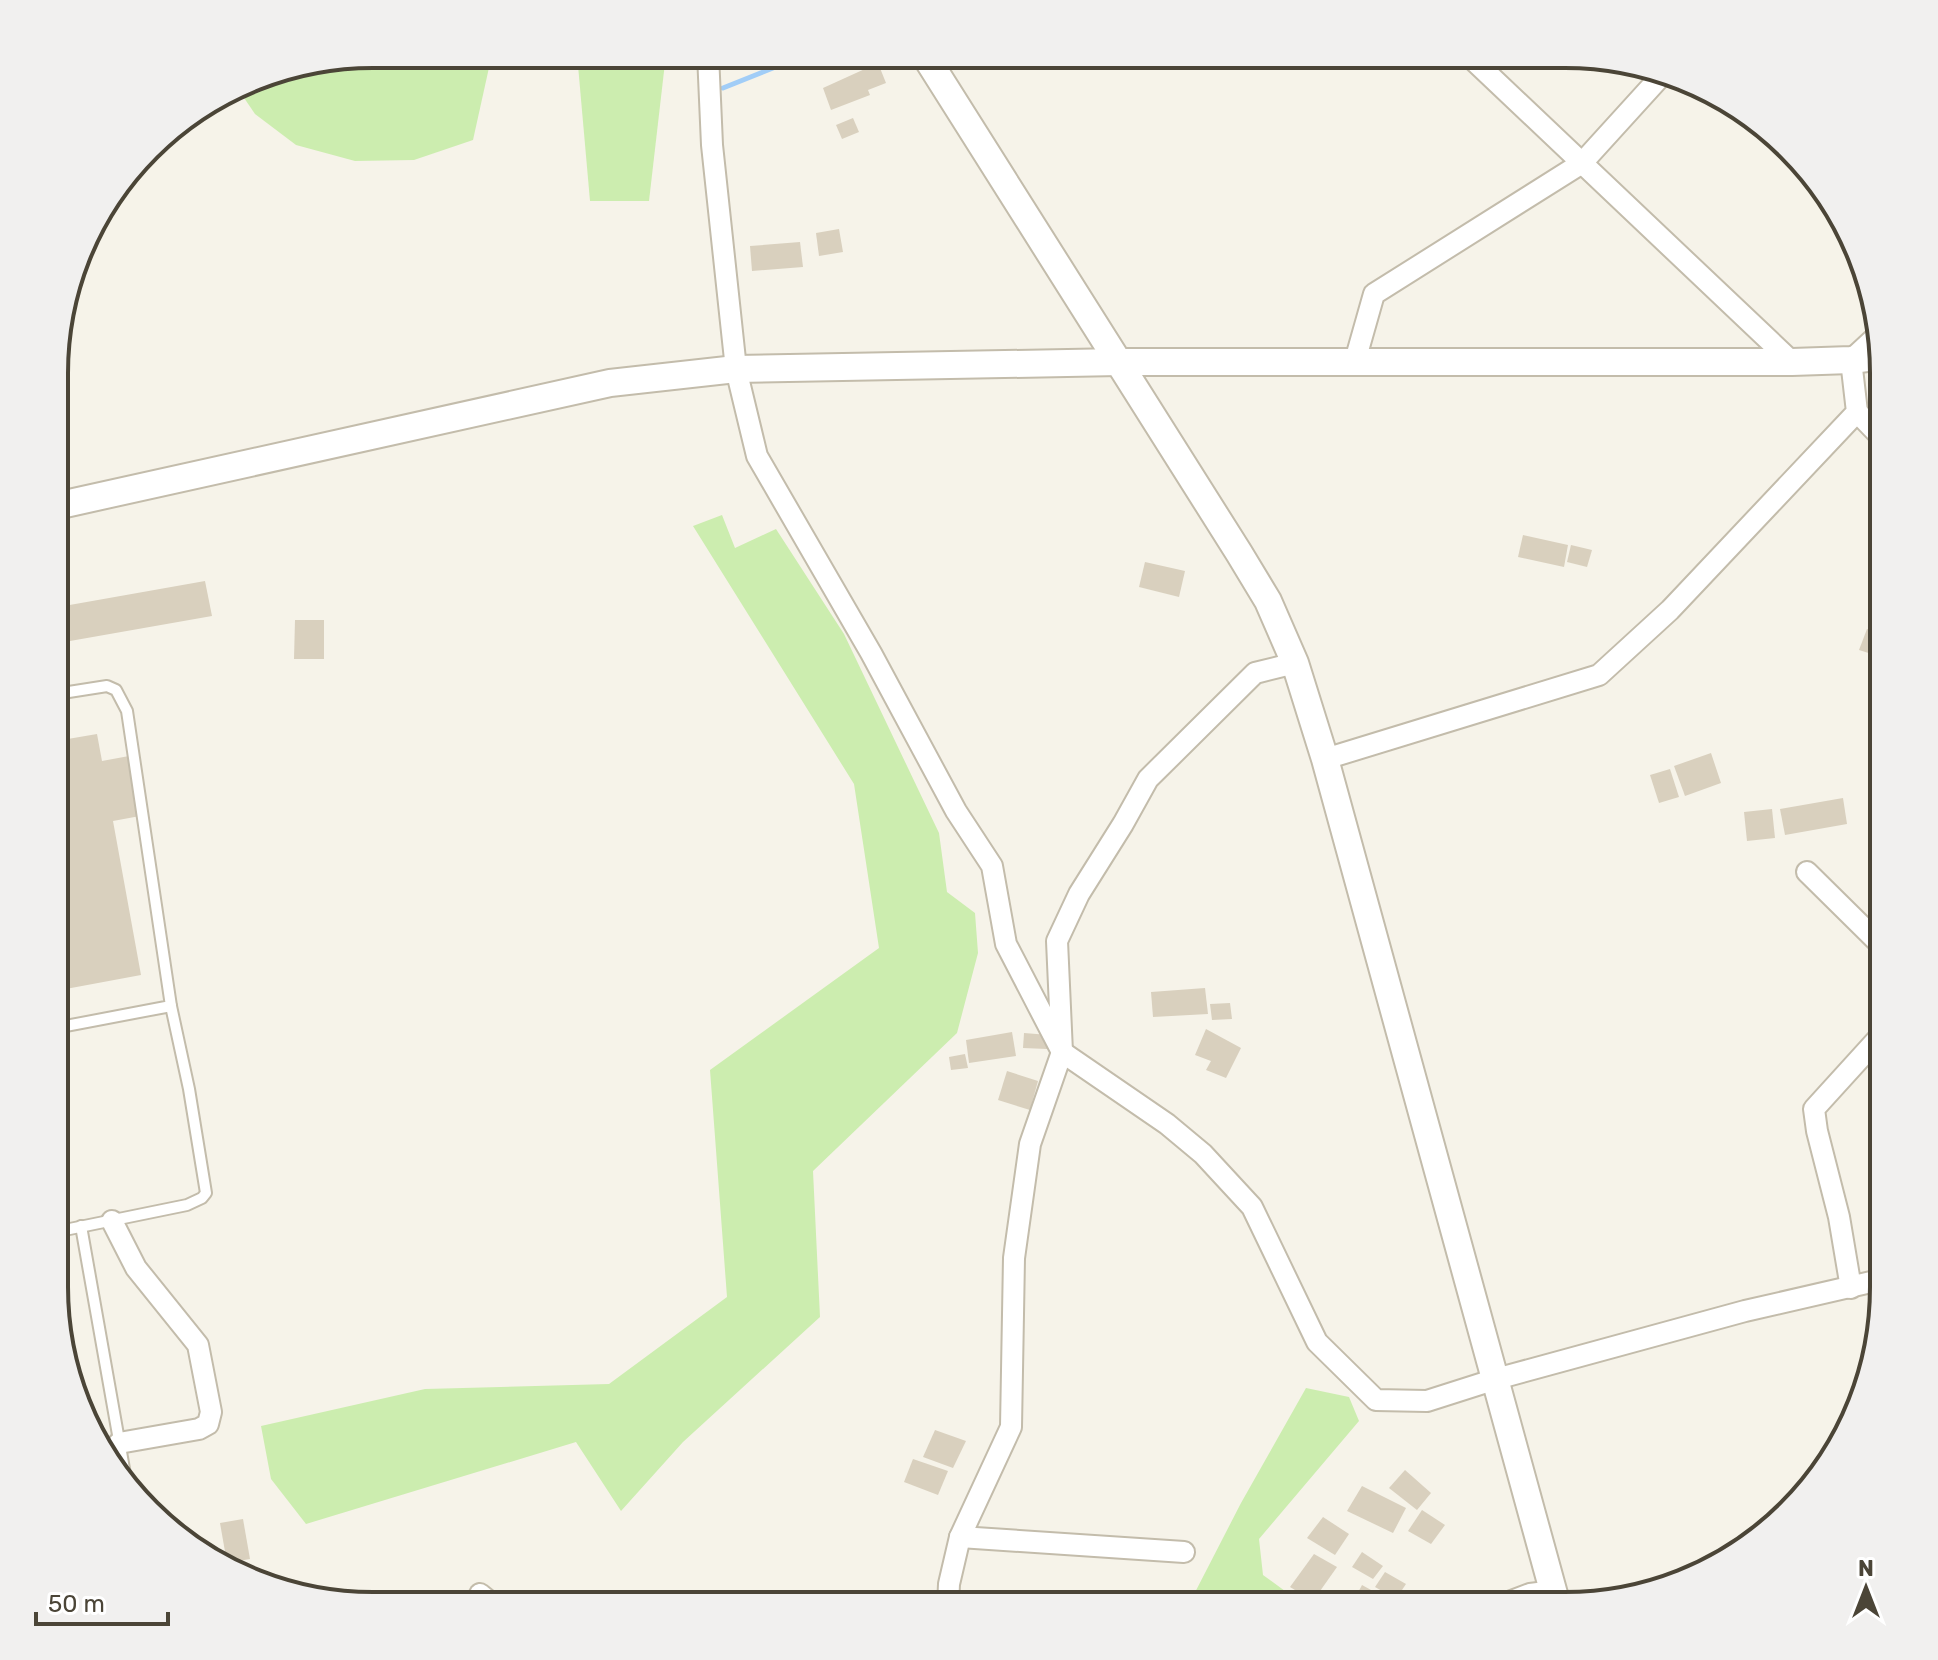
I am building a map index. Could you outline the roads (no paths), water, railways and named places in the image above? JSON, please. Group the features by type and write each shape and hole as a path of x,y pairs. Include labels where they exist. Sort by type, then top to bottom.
{"street":[{"path":"709,68 712,145 736,369 757,456 871,653 956,811 992,866 1006,944 1062,1052 1167,1124 1203,1154 1252,1207 1317,1342 1376,1400 1427,1401 1745,1311 1870,1283"},
{"path":"933,68 1268,601 1295,663 1325,759 1553,1592"},
{"path":"1482,68 1792,362"},
{"path":"1355,361 1374,294 1582,163 1656,82"},
{"path":"1851,360 1868,344"},
{"path":"68,503 610,383 736,369 1119,362 1792,362 1869,358"},
{"path":"1851,360 1857,412 1870,426"},
{"path":"1325,759 1599,675 1670,610 1857,412"},
{"path":"949,1592 960,1537 1011,1427 1014,1258 1030,1144 1062,1052 1057,941 1079,894 1148,779 1255,673 1295,663"},
{"path":"1807,872 1870,934"},
{"path":"1851,1288 1839,1217 1814,1109 1870,1047"},
{"path":"112,1221 136,1268 198,1345 211,1412 208,1424 199,1429 119,1443"},
{"path":"960,1537 1184,1552"}],"lane":[{"path":"68,692 107,686 116,690 127,711 171,1006 189,1089 206,1193 187,1205 68,1229"},
{"path":"68,1026 171,1006"},
{"path":"81,1226 123,1462"}],"waterway":[{"path":"723,88 773,68"}]}
